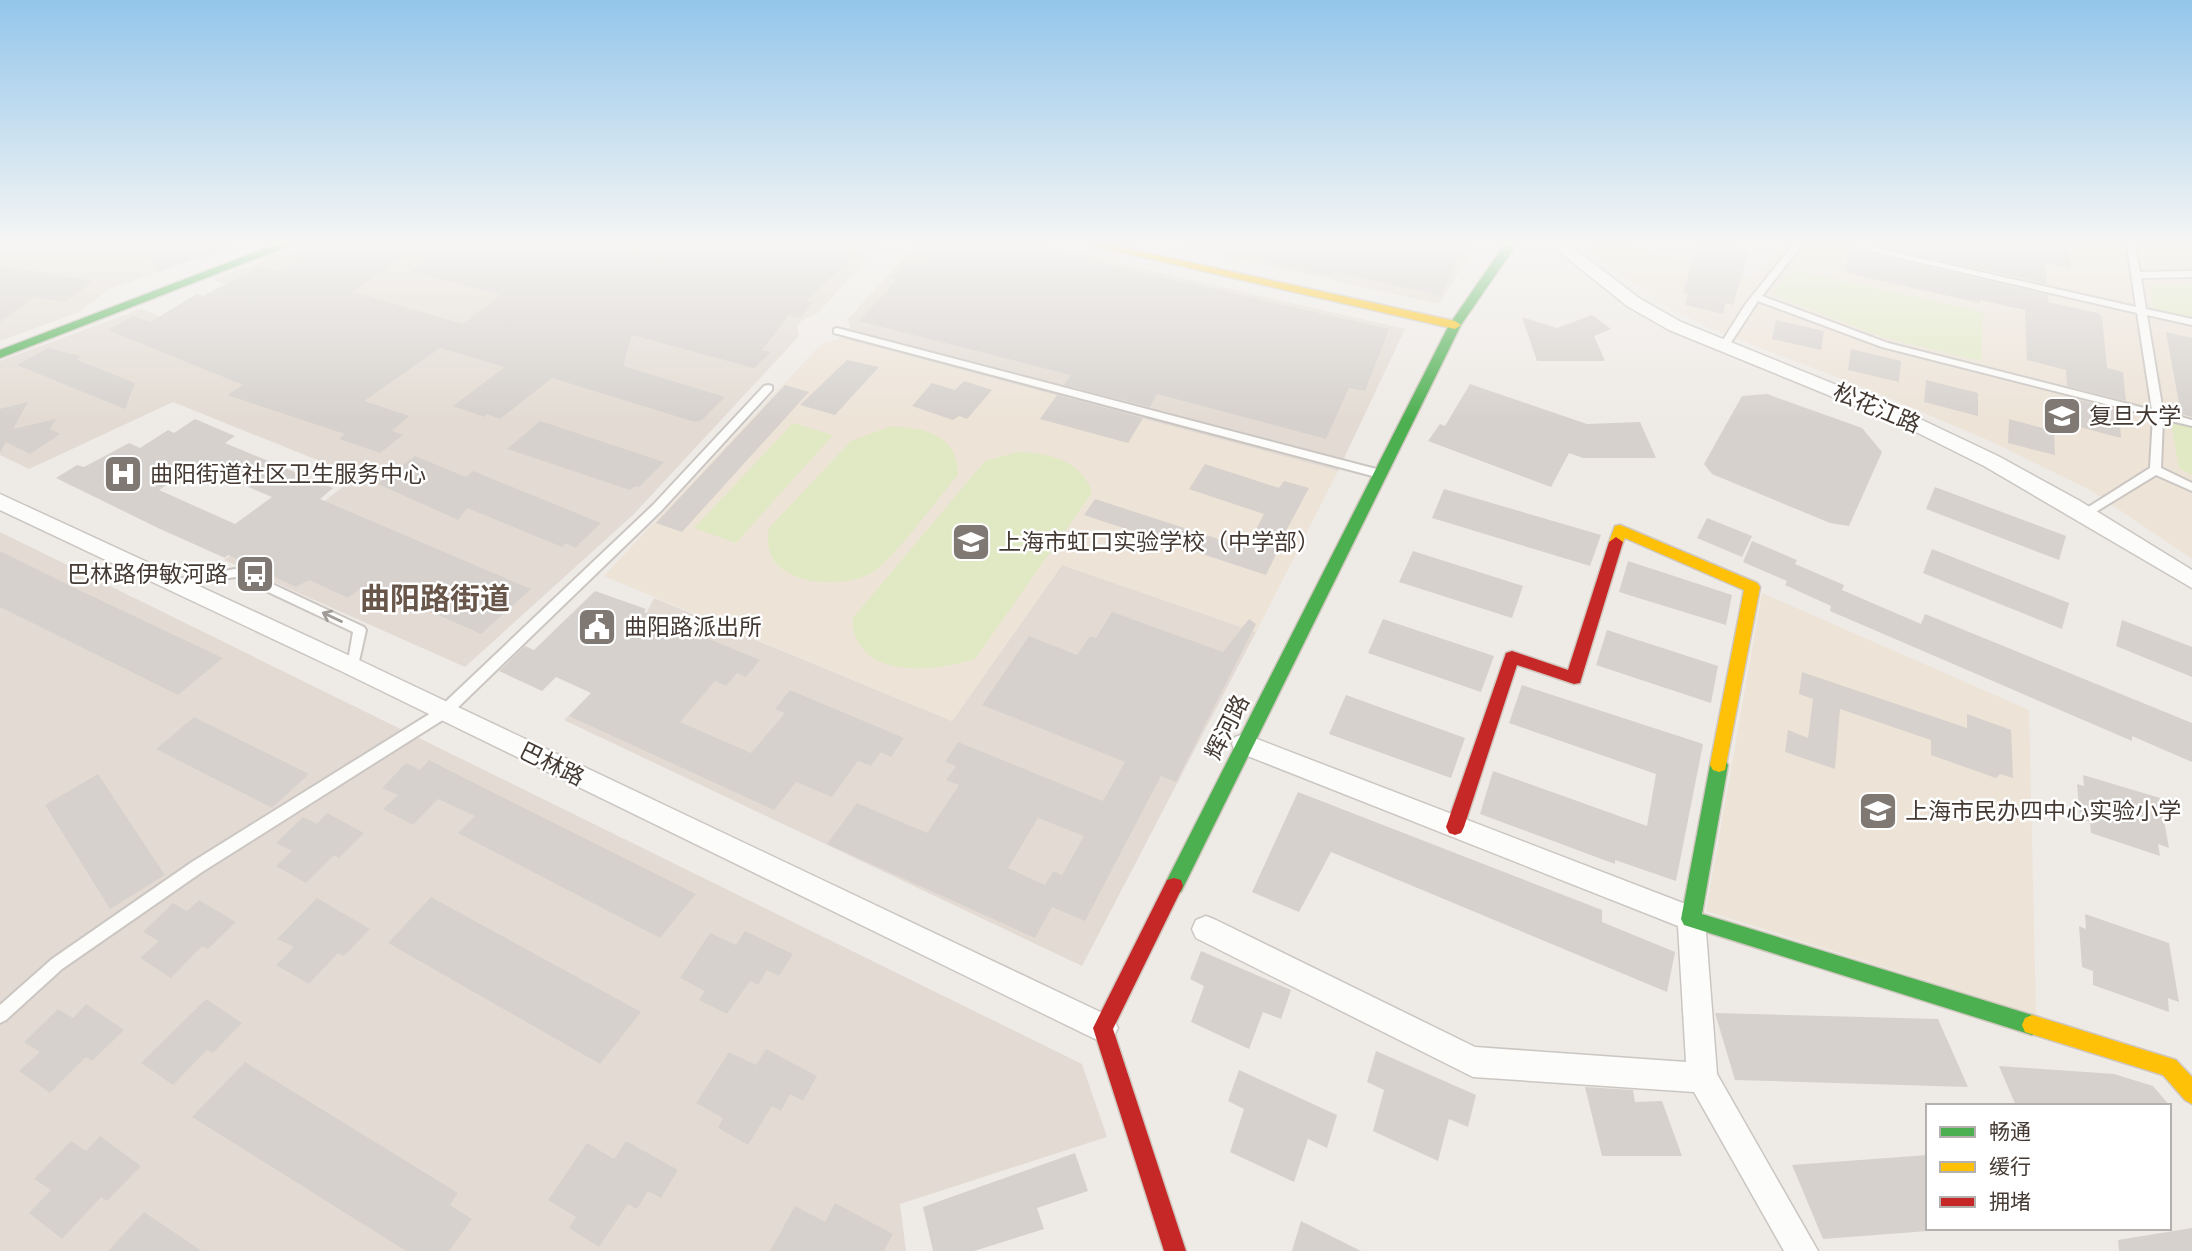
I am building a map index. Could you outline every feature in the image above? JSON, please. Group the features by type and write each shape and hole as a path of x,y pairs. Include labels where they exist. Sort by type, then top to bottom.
{"street":[{"path":"0,354 132,303"},
{"path":"1358,303 1455,325"},
{"name":"辉河路","path":"1103,1028 1455,325 1470,303"},
{"name":"松花江路","path":"1635,303 1675,326 1723,348 1911,422 1991,461 2085,513 2192,580"},
{"name":"巴林路","path":"0,501 353,667 1103,1028"},
{"path":"1455,827 1512,657 1574,678 1620,530 1752,587 1691,919 1702,1078 1802,1251"},
{"path":"1244,744 1691,919 2169,1067 2192,1093"},
{"path":"1206,929 1474,1062 1702,1078"},
{"path":"1103,1028 1175,1251"}],"lane":[{"path":"1723,348 1752,303"},
{"path":"1773,303 1885,345 2192,423"},
{"path":"2107,303 2192,323"},
{"path":"2140,303 2158,415 2155,470"},
{"path":"837,331 1380,474"},
{"path":"0,1015 57,964 197,867 444,712 657,508 768,388"},
{"path":"2085,513 2155,470"},
{"path":"2155,470 2192,487"},
{"path":"173,584 235,573 249,578 360,630 353,667"}],"shaded area":[{"path":"0,303 91,303 79,312 0,341"},
{"path":"286,303 827,303 819,312 801,321 797,328 799,336 633,515 465,667 224,560 265,529 280,535 357,476 173,402 29,469 0,455 0,361 141,309 269,358 332,318"},
{"path":"862,303 1294,303 1405,329 1338,471 841,338 850,327 848,319"},
{"name":"复旦大学","path":"1662,303 2192,303 2192,559 2092,491 1990,441 1875,392 1709,328"},
{"name":"上海市虹口实验学校（中学部）","path":"841,338 1338,471 1256,632 1062,565 952,721 604,576 821,344"},
{"path":"0,532 1082,1064 1107,1137 900,1204 906,1251 0,1251"},
{"path":"1062,565 1256,632 1082,966 564,720 621,664 654,598 952,721"},
{"name":"上海市民办四中心实验小学","path":"1762,593 2029,710 2036,1015 1706,911"}],"green space":[{"path":"1795,303 1944,303 1983,312 1981,361 1882,337"},
{"path":"2153,303 2192,303 2192,319 2154,311"},
{"path":"2171,422 2192,427 2192,475 2179,468"},
{"path":"793,423 833,435 736,543 694,528"},
{"path":"889,427 926,431 946,442 957,461 958,475 897,549 868,575 846,581 821,582 798,577 783,569 771,555 769,528 851,441"},
{"path":"1018,452 1063,460 1081,473 1092,493 975,659 939,667 899,667 882,662 867,653 857,639 852,619 985,461"}],"building":[{"path":"0,303 25,303 0,322"},
{"path":"181,303 392,303 463,324 489,303 813,303 800,318 789,315 762,350 771,352 754,368 632,335 623,366 725,397 702,420 695,422 552,378 500,419 487,414 484,417 453,406 505,367 440,348 364,401 409,416 392,431 403,435 380,453 339,439 345,434 227,395 243,385 108,330 133,316 150,322"},
{"path":"875,303 1276,303 1389,329 1365,391 1349,388 1326,439 1157,394 1150,407 1064,385 1071,375 859,321"},
{"path":"1685,303 1726,303 1723,314"},
{"path":"1995,303 2054,303 2098,313 2102,317 2107,368 2123,372 2126,401 2067,386 2066,370 2027,360 2025,310"},
{"path":"1592,315 1611,329 1594,336 1605,361 1537,361 1522,317 1557,328"},
{"path":"1776,320 1824,331 1821,350 1772,339"},
{"path":"2166,332 2192,338 2192,417 2181,414"},
{"path":"48,348 80,356 77,360 135,383 125,409 17,365"},
{"path":"1851,349 1901,361 1899,382 1848,370"},
{"path":"847,360 879,367 835,415 800,405"},
{"path":"1926,380 1978,393 1978,416 1924,402"},
{"path":"964,381 992,390 967,419 959,416 953,420 912,406 932,383 955,390"},
{"path":"1470,384 1587,424 1640,422 1656,458 1583,458 1569,453 1551,487 1428,441 1440,424 1445,426"},
{"path":"785,385 809,392 682,532 656,523"},
{"path":"1767,394 1862,428 1882,452 1849,526 1830,523 1712,474 1704,464 1742,396"},
{"path":"1057,395 1143,418 1128,443 1040,419"},
{"path":"2067,397 2128,412 2129,427 2120,424 2121,438 2068,424"},
{"path":"28,402 13,429 56,419 50,429 60,434 30,454 6,442 0,453 0,409"},
{"path":"195,419 235,436 225,443 333,488 320,499 531,589 481,634 393,595 389,599 362,587 348,598 309,580 296,587 228,555 225,558 158,528 56,478 77,465 84,467 129,443 140,448 168,430 174,433","holes":["195,465 272,497 235,524 159,490"]},
{"path":"2009,419 2054,431 2055,455 2008,443"},
{"path":"540,421 664,462 639,487 635,486 630,490 507,449"},
{"path":"415,456 466,477 473,471 601,523 575,548 566,543 562,547 467,508 458,520 378,484"},
{"path":"1205,464 1279,488 1284,481 1309,488 1277,548 1266,575 1084,515 1095,499 1246,548 1264,514 1189,489"},
{"path":"1935,487 2066,536 2059,560 1926,509"},
{"path":"1444,489 1601,535 1590,566 1432,518"},
{"path":"1707,518 1752,536 1742,557 1697,538"},
{"path":"1752,541 1797,560 1795,564 1844,585 1842,590 1921,624 1925,614 2192,723 2192,762 2132,736 2132,741 1830,611 1831,606 1785,585 1787,581 1743,562"},
{"path":"1932,549 2069,603 2062,629 1923,573"},
{"path":"0,551 223,658 178,695 0,607"},
{"path":"1413,551 1523,586 1512,618 1399,582"},
{"path":"1628,561 1732,595 1726,625 1619,592"},
{"path":"595,591 646,609 644,612 760,660 746,677 737,673 726,686 715,681 680,722 751,753 785,713 775,709 790,690 904,738 891,757 881,752 871,766 858,761 832,797 796,782 774,810 569,716 591,693 556,677 542,691 499,671 525,646 534,650"},
{"path":"1112,612 1223,652 1249,619 1256,624 1176,782 1161,776 1085,921 1052,907 1035,938 827,844 857,803 927,833 959,785 946,780 956,766 945,762 958,742 1103,801 1125,762 982,705 1029,636 1077,655 1090,636 1096,638","holes":["1038,818 1084,836 1062,875 1053,871 1045,885 1008,868"]},
{"path":"1383,619 1494,656 1481,692 1368,653"},
{"path":"2122,620 2192,647 2192,677 2116,646"},
{"path":"1607,630 1718,666 1711,703 1596,665"},
{"path":"1802,672 1967,728 1967,714 2011,730 2013,778 2000,774 1996,778 1931,755 1931,740 1840,709 1835,769 1785,752 1788,730 1808,738 1813,699 1799,694"},
{"path":"1522,685 1703,744 1676,881 1615,860 1615,864 1480,814 1493,771 1647,826 1656,774 1509,723"},
{"path":"1346,695 1465,738 1451,778 1329,734"},
{"path":"194,717 309,774 272,808 156,749"},
{"path":"429,760 696,894 660,938 458,833 475,816 438,799 413,825 383,809 398,795 382,788 406,763 420,770"},
{"path":"98,774 165,875 110,909 45,805"},
{"path":"2083,775 2160,798 2169,848 2158,844 2160,856 2091,833 2090,822 2080,818 2077,784 2084,786"},
{"path":"1298,792 1602,910 1602,922 1675,952 1667,992 1331,852 1299,912 1252,892"},
{"path":"327,813 364,833 339,858 334,855 306,883 276,866 292,851 276,843 303,817 317,824"},
{"path":"431,897 641,1012 600,1064 388,943"},
{"path":"317,898 370,929 344,956 338,953 309,984 276,965 294,947 277,939"},
{"path":"199,900 236,922 208,949 202,946 171,978 140,958 159,941 143,932 173,903 187,911"},
{"path":"2085,914 2169,943 2179,1002 2168,998 2169,1012 2093,985 2093,971 2082,967 2079,926 2086,929"},
{"path":"745,931 793,954 779,976 767,970 758,985 750,981 727,1014 699,1000 705,991 680,978 710,933 736,945"},
{"path":"1201,951 1291,990 1281,1019 1263,1012 1249,1049 1191,1022 1204,986 1190,979"},
{"path":"206,999 242,1023 213,1053 207,1050 173,1085 141,1063"},
{"path":"86,1004 124,1030 92,1061 86,1057 50,1093 19,1071 40,1052 24,1042 58,1009 73,1018"},
{"path":"1715,1013 1938,1019 1968,1087 1735,1080"},
{"path":"766,1049 817,1076 803,1101 790,1094 781,1111 772,1106 748,1145 718,1128 723,1118 696,1103 729,1052 756,1065"},
{"path":"1376,1051 1476,1095 1468,1127 1449,1119 1438,1161 1373,1131 1384,1090 1367,1082"},
{"path":"245,1062 458,1193 450,1205 472,1219 449,1251 406,1251 192,1117"},
{"path":"1999,1066 2114,1074 2153,1086 2168,1104 2015,1104"},
{"path":"1239,1070 1337,1115 1327,1148 1308,1139 1294,1182 1230,1152 1244,1109 1228,1101"},
{"path":"1585,1087 1633,1090 1635,1102 1662,1101 1682,1156 1602,1156"},
{"path":"100,1136 141,1166 107,1201 101,1197 62,1239 29,1213 51,1190 34,1179 71,1141 86,1151"},
{"path":"626,1141 678,1170 661,1198 648,1191 637,1209 628,1204 599,1247 569,1228 576,1217 548,1200 587,1143 614,1159"},
{"path":"1075,1153 1088,1191 1037,1208 1044,1229 974,1251 933,1251 923,1207"},
{"path":"1926,1155 1928,1231 1823,1239 1792,1165"},
{"path":"835,1203 893,1234 884,1251 770,1251 795,1206 825,1222"},
{"path":"144,1212 202,1251 108,1251"},
{"path":"1301,1221 1361,1251 1292,1251"},
{"path":"2192,1228 2192,1251 2119,1251 2118,1240"}],"traffic: fast":[{"path":"0,354 132,303"},
{"path":"1174,886 1455,325 1470,303"},
{"path":"1719,765 1691,919 2032,1025"}],"traffic: slow":[{"path":"1358,303 1455,325"},
{"path":"1616,542 1620,530 1752,587 1719,765"},
{"path":"2032,1025 2169,1067 2192,1093"}],"traffic: jam":[{"path":"1455,827 1512,657 1574,678 1616,542"},
{"path":"1174,886 1103,1028 1175,1251"}],"place":[{"name":"复旦大学","path":"2062,416"},
{"name":"曲阳街道社区卫生服务中心","path":"123,474"},
{"name":"上海市虹口实验学校（中学部）","path":"971,542"},
{"name":"巴林路伊敏河路","path":"255,574"},
{"name":"曲阳路派出所","path":"597,627"},
{"name":"上海市民办四中心实验小学","path":"1878,811"}],"district":[{"name":"曲阳路街道","path":"435,599"}]}
